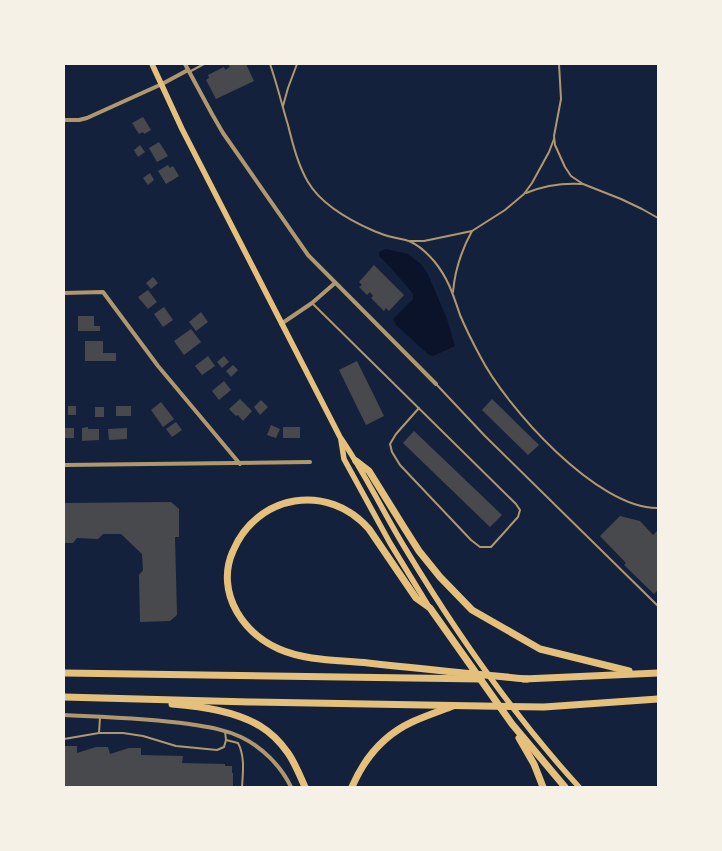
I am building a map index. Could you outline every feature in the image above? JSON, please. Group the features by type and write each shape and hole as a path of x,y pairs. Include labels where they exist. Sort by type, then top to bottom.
{"highway":[{"path":"356,461 369,471 404,529 440,577 472,610 540,649 636,673"},
{"path":"527,679 441,671 308,657 280,649 264,642 242,621 233,605 228,590 229,560 242,532 250,523 276,506 290,501 309,500 324,501 346,509 369,528 416,598 430,608 512,724 565,787"},
{"path":"64,673 527,679 658,672"},
{"path":"66,697 544,706 658,699"},
{"path":"66,697 179,705 213,710 249,720 262,727 274,737 288,753 305,787"},
{"path":"352,787 365,762 387,738 413,721 457,705"},
{"path":"512,724 534,764 543,787"}],"main road":[{"path":"152,64 182,129 340,438 356,461 422,576 485,670 529,728 579,787"},
{"path":"340,438 344,459 390,543 430,608"}],"street":[{"path":"185,64 223,133 308,255 436,384"},
{"path":"64,120 87,118 188,71"},
{"path":"281,324 312,303 335,283"},
{"path":"64,293 103,292 158,366 240,464"},
{"path":"64,466 310,462"},
{"path":"64,716 143,718 225,731 251,742 278,766 291,787"}],"lane":[{"path":"188,71 204,64"},
{"path":"270,64 300,164 308,182 319,197 374,231 392,238 410,241 424,241 472,231 505,210 524,194 550,152 561,99 559,64"},
{"path":"283,107 297,64"},
{"path":"554,136 557,150 571,176 583,184 628,202 658,218"},
{"path":"524,194 547,187 583,184"},
{"path":"453,292 458,261 472,231"},
{"path":"410,241 423,250 445,276 480,358 505,395 536,433 596,484 637,505 658,508"},
{"path":"312,303 419,408 516,504 520,510 518,518 491,547 480,547 472,540 400,465 392,452 390,444 396,434 419,408"},
{"path":"436,384 485,436 658,606"},
{"path":"99,733 100,717"},
{"path":"64,739 99,733 123,733 143,736 176,746 217,750 224,747 226,740 225,731"},
{"path":"226,740 238,743 241,750 243,766 242,787"}],"water":[{"path":"386,249 408,254 421,264 428,274 447,319 455,346 433,356 429,355 396,325 393,319 413,299 413,294 379,256 379,252"}],"building":[{"path":"228,64 246,64 254,81 216,99 206,80 209,78 208,75 224,67 225,70 230,67"},
{"path":"143,117 151,130 144,134 143,132 139,134 132,123"},
{"path":"159,142 168,156 157,162 149,148"},
{"path":"140,145 145,152 138,157 134,150"},
{"path":"168,165 170,168 173,166 179,176 166,184 158,171"},
{"path":"150,173 154,180 148,185 143,178"},
{"path":"374,265 404,295 389,311 386,308 384,311 371,298 373,296 370,292 367,295 359,287 362,285 359,282"},
{"path":"153,277 158,283 151,289 146,283"},
{"path":"148,290 157,302 148,309 138,297"},
{"path":"164,307 173,320 163,327 154,314"},
{"path":"201,312 208,322 196,331 189,322"},
{"path":"78,316 94,316 94,326 100,326 100,331 78,331"},
{"path":"191,329 201,342 184,355 174,341"},
{"path":"85,341 103,341 103,353 116,353 116,361 85,361"},
{"path":"208,356 215,366 202,375 195,366"},
{"path":"224,356 229,362 222,368 217,362"},
{"path":"357,361 384,416 366,425 339,370"},
{"path":"233,365 238,370 231,377 226,371"},
{"path":"224,381 231,390 219,400 212,391"},
{"path":"240,399 252,411 243,421 229,409"},
{"path":"492,399 539,445 528,455 482,410"},
{"path":"261,400 268,407 260,415 254,407"},
{"path":"161,402 174,419 163,427 151,410"},
{"path":"68,406 76,406 76,415 68,415"},
{"path":"116,406 131,406 131,416 116,416"},
{"path":"95,407 104,407 104,417 95,417"},
{"path":"176,422 182,430 172,437 166,429"},
{"path":"271,425 280,429 276,438 267,435"},
{"path":"88,427 88,429 99,429 99,440 82,441 82,428"},
{"path":"283,427 300,427 300,438 283,438"},
{"path":"64,428 74,428 74,438 64,438"},
{"path":"127,428 127,439 109,440 108,429"},
{"path":"414,431 502,515 490,527 403,443"},
{"path":"171,502 179,509 179,537 175,537 177,615 170,621 140,622 139,575 143,570 142,554 121,534 103,534 98,539 77,538 73,543 64,543 64,503"},
{"path":"620,516 640,521 653,535 658,530 658,590 654,594 624,565 626,563 600,536"},
{"path":"64,746 77,746 77,753 96,747 108,747 110,754 129,748 141,748 141,755 183,756 182,763 225,764 225,766 232,766 233,787 64,787"}]}
